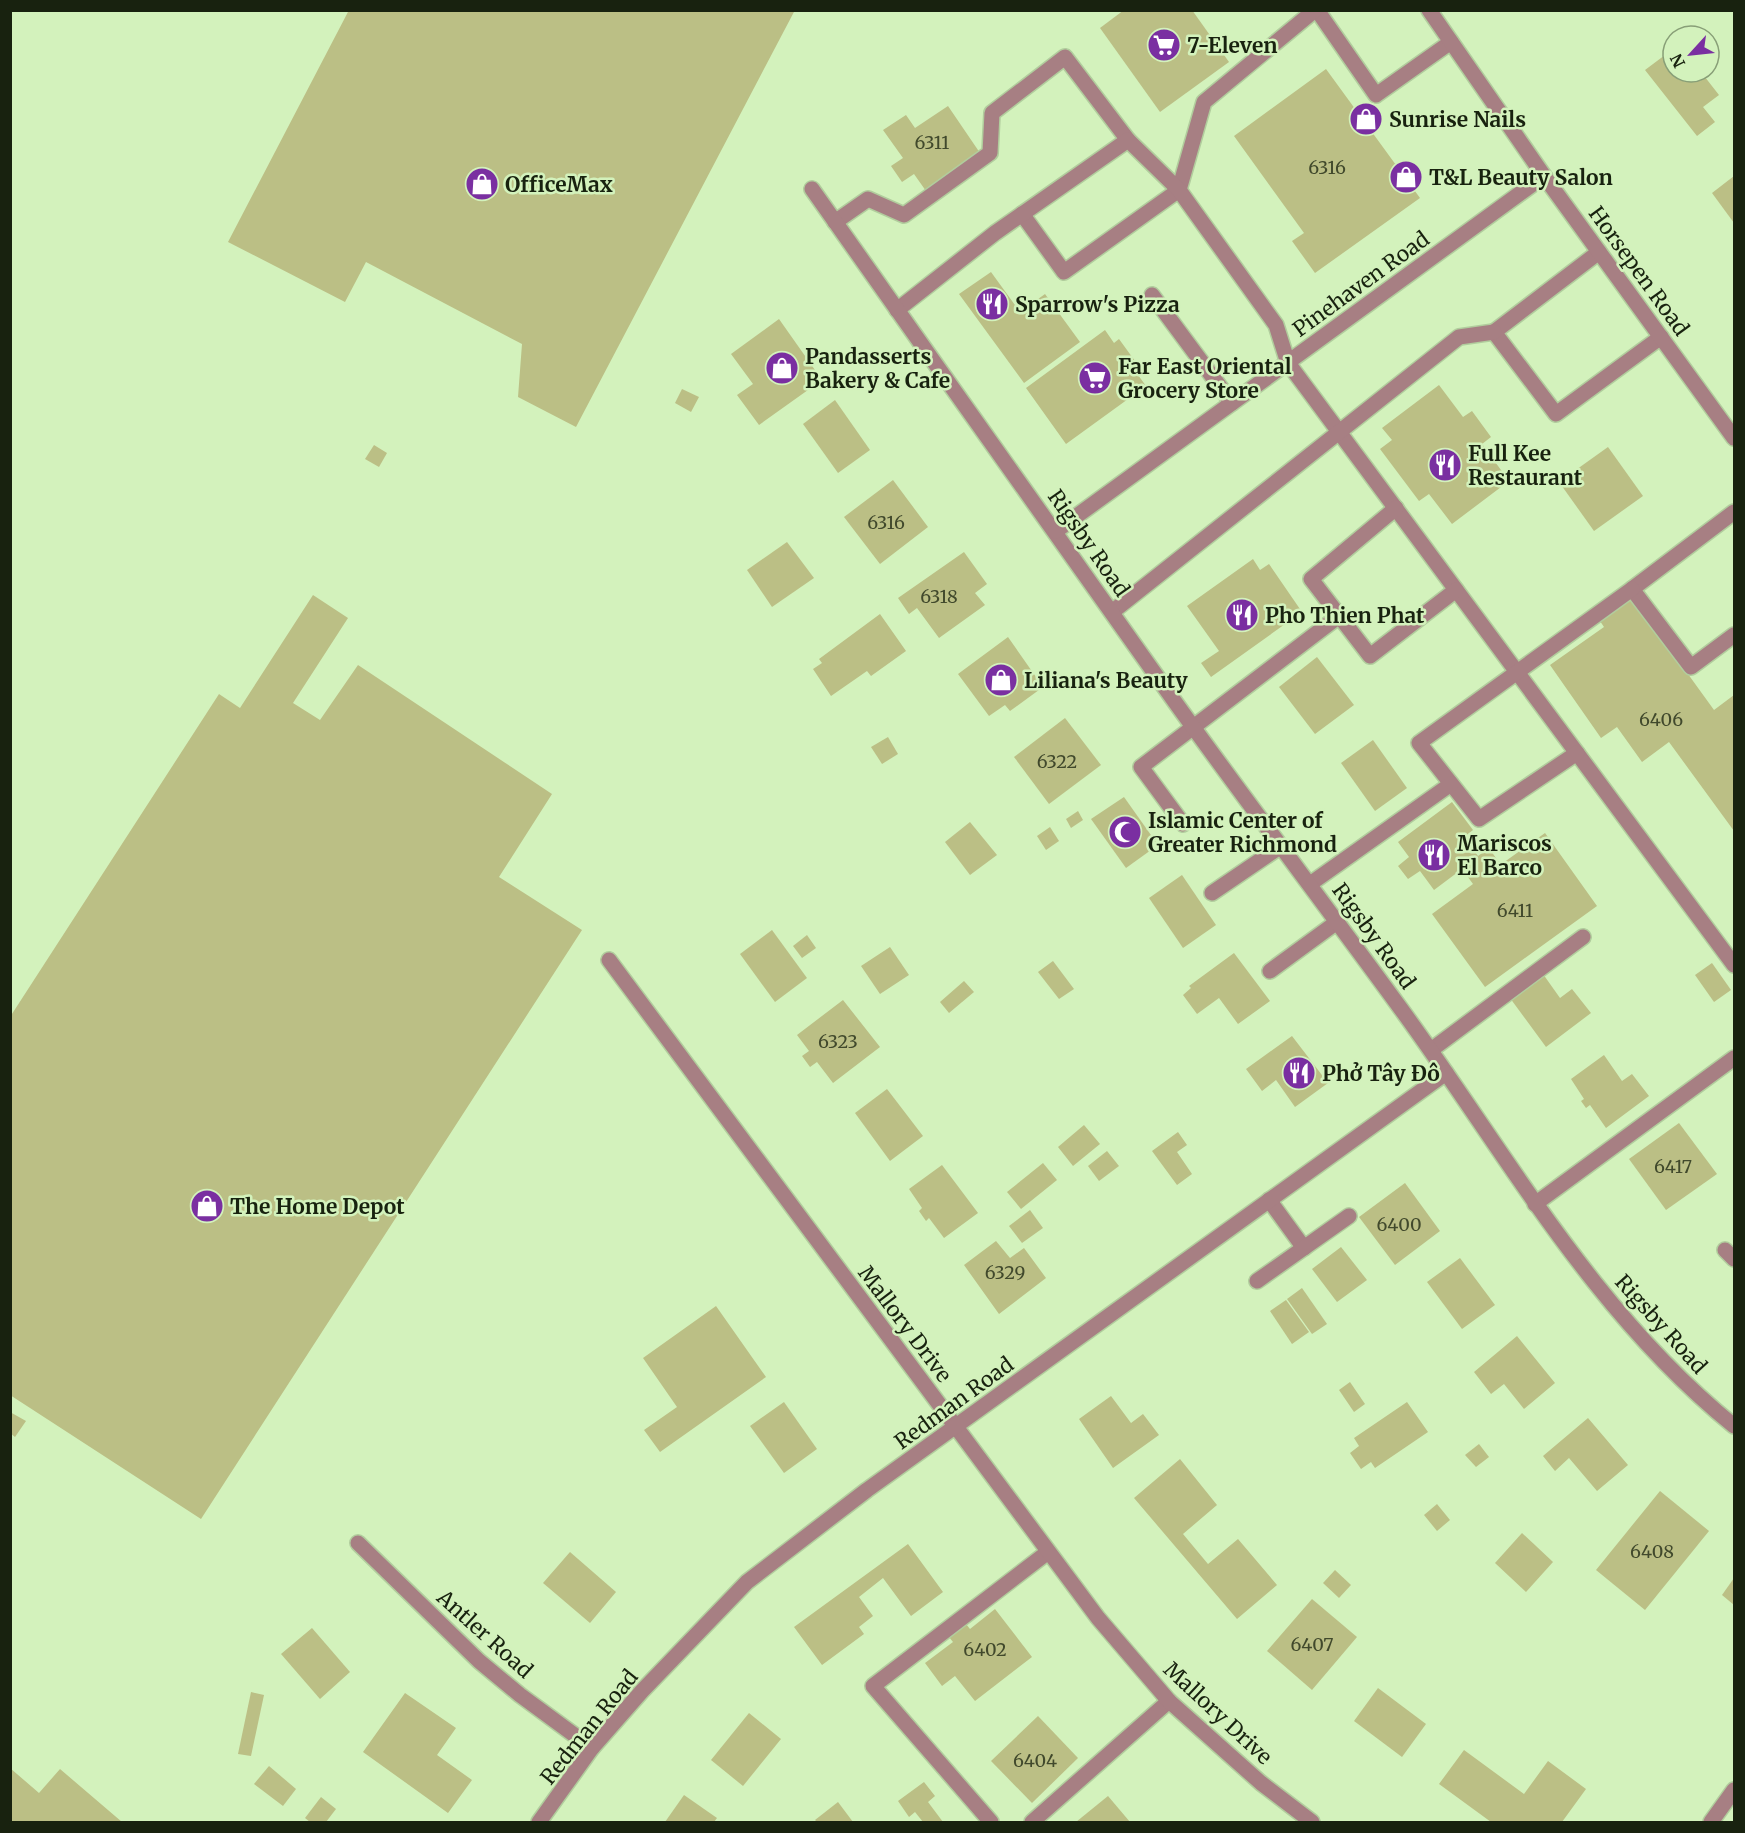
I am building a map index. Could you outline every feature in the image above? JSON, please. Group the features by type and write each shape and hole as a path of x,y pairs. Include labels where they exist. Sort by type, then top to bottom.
{"street":[{"path":"1022,214 1064,272 1179,190 1204,102 1316,10 1376,95 1451,42"},
{"name":"Horsepen Road","path":"1429,10 1544,176 1734,438"},
{"path":"836,222 868,199 904,215 990,153 992,113 1065,57 1128,140 1179,190 1276,325 1288,363 1734,965"},
{"path":"897,310 1022,214 1128,140"},
{"name":"Pinehaven Road","path":"1056,531 1544,176"},
{"name":"Rigsby Road","path":"812,189 1194,728 1431,1050 1534,1204 1613,1304 1661,1358 1702,1400 1734,1426"},
{"path":"1112,612 1459,337 1494,332 1599,252"},
{"path":"1152,295 1233,403"},
{"path":"1494,332 1556,414 1661,337"},
{"path":"1396,508 1311,579 1370,656 1456,590"},
{"path":"1577,753 1479,819 1419,743 1734,512"},
{"path":"1632,589 1691,667 1734,635"},
{"path":"1183,824 1141,767 1339,616"},
{"path":"1310,884 1451,784"},
{"path":"1212,893 1281,846"},
{"path":"1270,971 1337,922"},
{"path":"1431,1050 1583,937"},
{"name":"Mallory Drive","path":"609,960 1098,1618 1169,1701 1261,1783 1312,1822"},
{"path":"1534,1204 1734,1058"},
{"name":"Redman Road","path":"539,1822 592,1748 642,1691 747,1582 867,1490 1446,1073"},
{"path":"1269,1200 1304,1248"},
{"path":"1257,1281 1348,1216"},
{"name":"Antler Road","path":"358,1542 479,1660 520,1695 592,1748"},
{"path":"990,1822 873,1686 1048,1552"},
{"path":"1032,1822 1169,1701"},
{"path":"1717,1820 1734,1790"}],"building":[{"path":"349,10 795,10 576,427 518,397 522,344 366,262 345,302 228,242"},
{"name":"7-Eleven","path":"1124,10 1192,10 1229,62 1160,112 1100,28"},
{"path":"1661,58 1661,84 1710,84 1719,95 1703,107 1715,122 1697,136 1645,70"},
{"path":"1326,69 1420,198 1315,273 1292,241 1304,233 1234,136"},
{"path":"948,106 980,153 926,191 914,174 902,182 891,166 903,158 883,130 906,115 915,128"},
{"path":"1734,176 1734,223 1712,193"},
{"path":"991,272 1020,312 1045,294 1080,342 1024,383 959,294"},
{"path":"779,319 822,380 759,425 737,395 753,384 731,354"},
{"path":"1105,330 1114,343 1119,339 1143,372 1138,375 1146,386 1066,444 1026,388"},
{"name":"Full Kee Restaurant","path":"1439,385 1463,417 1472,411 1491,437 1482,444 1509,481 1452,524 1429,494 1419,501 1380,449 1392,440 1382,428"},
{"path":"682,389 699,397 691,412 675,403"},
{"path":"835,400 870,450 838,473 803,424"},
{"path":"374,445 387,453 379,467 365,459"},
{"path":"1608,447 1643,496 1594,531 1559,482"},
{"path":"893,480 928,527 880,564 844,517"},
{"path":"787,542 814,578 772,607 747,570"},
{"path":"964,552 987,584 975,593 985,605 939,638 917,608 909,614 898,598"},
{"path":"1253,559 1260,570 1269,564 1302,612 1211,677 1201,663 1219,651 1187,606"},
{"name":"The Home Depot","path":"313,595 348,618 293,703 320,720 358,665 552,794 499,877 582,930 201,1519 10,1395 10,1017 219,694 240,708"},
{"path":"1633,598 1714,710 1734,695 1734,831 1669,742 1642,762 1617,727 1601,738 1550,665 1604,627 1600,621"},
{"path":"880,614 906,651 871,676 867,671 831,696 813,669 822,663 819,659"},
{"name":"Liliana's Beauty","path":"1008,637 1043,687 1010,711 1005,705 989,716 958,674"},
{"path":"1317,657 1354,705 1315,734 1279,687"},
{"path":"1065,718 1101,765 1049,804 1014,757"},
{"path":"888,737 898,754 882,764 871,747"},
{"path":"1373,740 1407,788 1375,811 1341,763"},
{"name":"Islamic Center of Greater Richmond","path":"1124,797 1158,845 1126,868 1091,819"},
{"path":"1452,802 1473,830 1464,837 1478,856 1489,848 1500,864 1489,873 1545,833 1597,906 1485,987 1432,914 1473,884 1462,869 1434,890 1420,871 1408,879 1398,866 1409,857 1398,842"},
{"path":"1078,811 1083,820 1071,828 1066,819"},
{"path":"970,822 997,855 970,875 945,842"},
{"path":"1050,827 1059,841 1046,850 1037,836"},
{"path":"1182,875 1216,925 1183,948 1149,898"},
{"path":"772,930 807,978 775,1002 740,954"},
{"path":"807,935 816,948 802,958 793,946"},
{"path":"890,947 909,975 880,994 861,966"},
{"path":"1234,953 1270,1001 1238,1024 1219,998 1197,1014 1183,995 1191,988 1189,986"},
{"path":"1053,961 1074,989 1059,999 1038,972"},
{"path":"1712,963 1731,990 1714,1002 1695,975"},
{"path":"1543,974 1560,998 1572,989 1591,1013 1546,1047 1510,998"},
{"path":"964,981 974,992 949,1013 940,1002"},
{"path":"843,1000 880,1047 833,1083 817,1062 810,1067 802,1056 809,1051 797,1035"},
{"path":"1292,1036 1328,1083 1295,1107 1276,1080 1262,1091 1246,1069"},
{"path":"1604,1055 1622,1081 1632,1074 1649,1096 1606,1128 1590,1105 1586,1108 1581,1101 1584,1099 1571,1079"},
{"path":"887,1089 923,1136 890,1161 855,1113"},
{"path":"1679,1123 1717,1174 1666,1210 1629,1159"},
{"path":"1084,1125 1100,1144 1073,1166 1058,1147"},
{"path":"1178,1132 1187,1145 1177,1152 1192,1174 1177,1185 1152,1151"},
{"path":"1107,1151 1119,1166 1099,1181 1088,1166"},
{"path":"1043,1163 1057,1180 1021,1209 1007,1192"},
{"path":"942,1165 978,1213 944,1238 929,1218 926,1221 919,1211 922,1208 909,1189"},
{"path":"1405,1183 1440,1231 1395,1265 1359,1217"},
{"path":"1030,1210 1043,1228 1022,1243 1009,1226"},
{"path":"996,1241 1010,1258 1024,1248 1046,1278 999,1314 964,1265"},
{"path":"1341,1247 1367,1280 1337,1302 1312,1269"},
{"path":"1460,1258 1495,1305 1462,1329 1427,1282"},
{"path":"1302,1288 1327,1324 1312,1334 1287,1299"},
{"path":"1286,1300 1309,1332 1292,1344 1270,1311"},
{"path":"716,1306 766,1377 660,1452 644,1430 677,1407 643,1358"},
{"path":"1517,1336 1555,1383 1524,1409 1504,1384 1491,1394 1474,1372"},
{"path":"1350,1382 1365,1404 1354,1412 1339,1390"},
{"path":"1111,1396 1131,1423 1143,1414 1159,1435 1113,1468 1079,1419"},
{"path":"784,1402 817,1449 784,1473 750,1426"},
{"path":"1407,1402 1428,1432 1375,1468 1371,1462 1361,1469 1350,1453 1359,1446 1354,1438"},
{"path":"10,1412 26,1421 15,1437 10,1433"},
{"path":"1588,1418 1628,1465 1597,1491 1569,1458 1555,1471 1543,1456"},
{"path":"1479,1444 1489,1457 1476,1467 1465,1455"},
{"path":"1180,1459 1217,1505 1183,1534 1208,1564 1238,1539 1277,1585 1237,1619 1134,1498"},
{"path":"1660,1491 1709,1531 1645,1610 1596,1570"},
{"path":"1437,1504 1450,1520 1437,1531 1424,1515"},
{"path":"1522,1533 1553,1562 1526,1592 1495,1563"},
{"path":"908,1544 943,1592 911,1616 883,1578 859,1597 873,1616 859,1627 864,1634 822,1665 794,1627"},
{"path":"570,1552 616,1592 590,1623 543,1583"},
{"path":"1335,1570 1351,1585 1339,1598 1323,1583"},
{"path":"1734,1578 1734,1605 1722,1595"},
{"path":"1312,1599 1357,1637 1312,1690 1267,1651"},
{"path":"995,1609 1032,1657 975,1701 955,1676 942,1686 925,1663 953,1642 949,1637 966,1624 970,1629"},
{"path":"312,1628 350,1672 320,1699 281,1654"},
{"path":"1378,1688 1426,1724 1402,1757 1354,1721"},
{"path":"251,1692 264,1695 251,1756 238,1754"},
{"path":"405,1693 456,1728 437,1755 472,1780 448,1813 363,1752"},
{"path":"749,1713 781,1739 743,1786 711,1760"},
{"path":"1038,1716 1078,1758 1032,1803 991,1761"},
{"path":"1464,1750 1524,1794 1548,1761 1586,1789 1562,1822 1491,1822 1439,1784"},
{"path":"269,1766 296,1789 283,1806 254,1784"},
{"path":"10,1768 39,1793 60,1769 122,1822 10,1822"},
{"path":"924,1782 935,1796 928,1802 943,1822 923,1822 915,1812 909,1817 898,1801"},
{"path":"684,1795 717,1818 714,1822 665,1822"},
{"path":"1108,1796 1130,1822 1076,1822"},
{"path":"321,1797 336,1809 326,1822 310,1822 305,1818"},
{"path":"838,1802 853,1822 817,1822 815,1820"}],"place":[{"name":"7-Eleven","path":"1164,45"},
{"name":"Sunrise Nails","path":"1366,119"},
{"name":"T&L Beauty Salon","path":"1406,177"},
{"name":"OfficeMax","path":"482,184"},
{"name":"Sparrow's Pizza","path":"992,304"},
{"name":"Pandasserts Bakery & Cafe","path":"782,368"},
{"name":"Far East Oriental Grocery Store","path":"1095,378"},
{"name":"Full Kee Restaurant","path":"1445,465"},
{"name":"Pho Thien Phat","path":"1242,615"},
{"name":"Liliana's Beauty","path":"1001,680"},
{"name":"Islamic Center of Greater Richmond","path":"1125,832"},
{"name":"Mariscos El Barco","path":"1434,855"},
{"name":"Phở Tây Đô","path":"1299,1073"},
{"name":"The Home Depot","path":"207,1206"}]}
